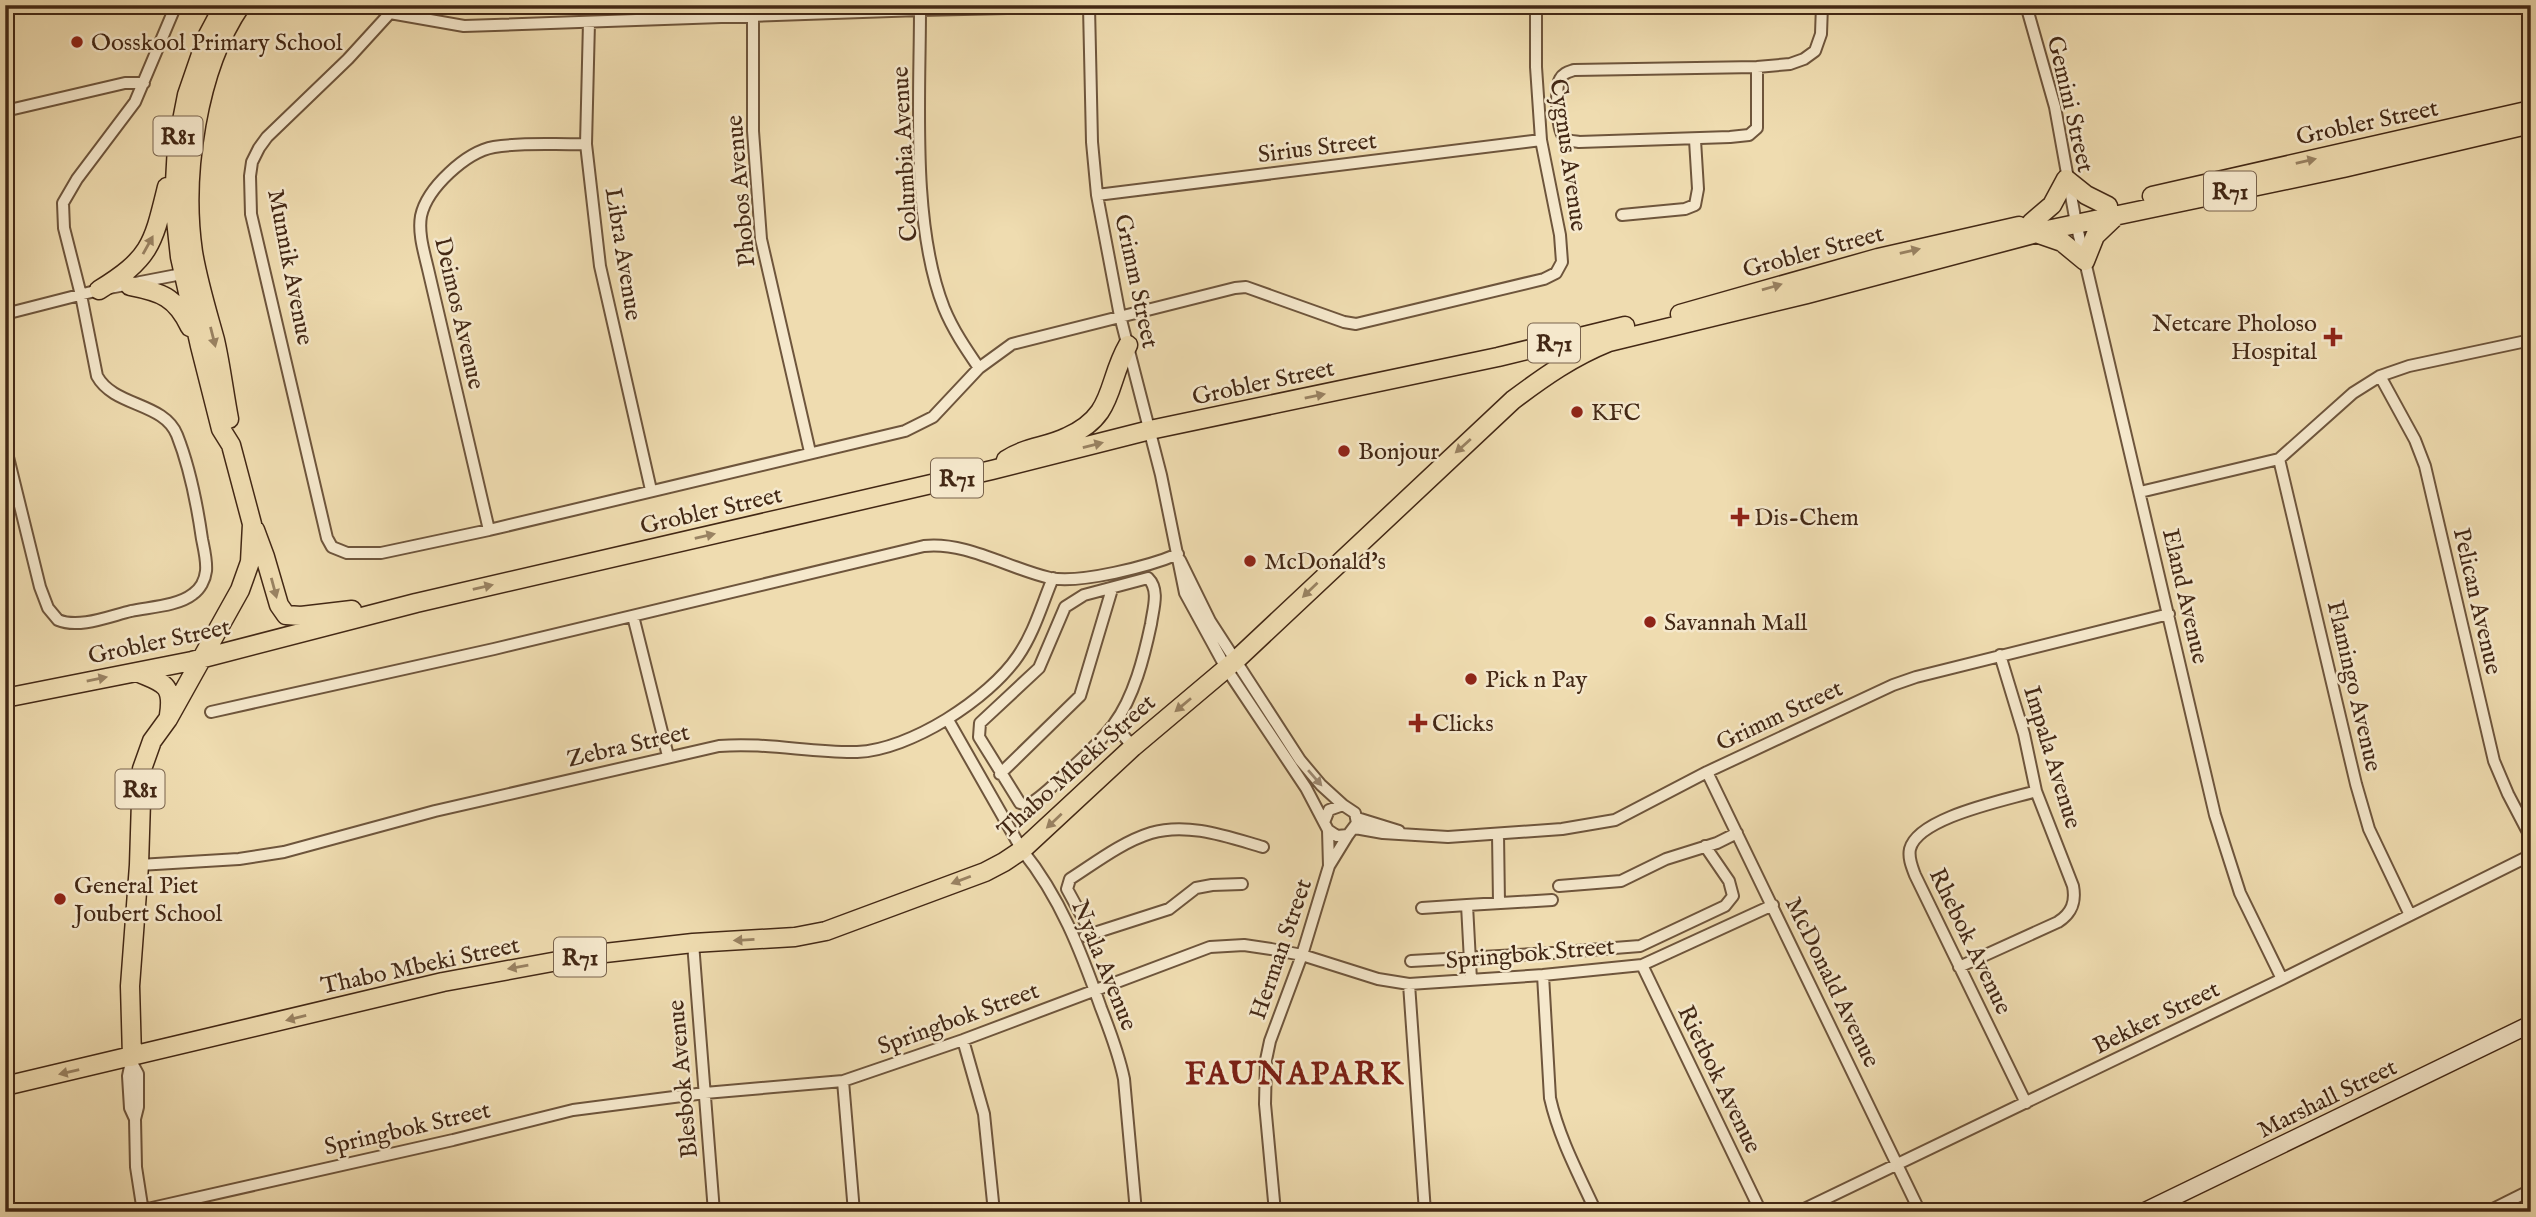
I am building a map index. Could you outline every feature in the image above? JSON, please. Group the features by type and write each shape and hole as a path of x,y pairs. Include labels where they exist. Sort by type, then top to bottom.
{"main road":[{"name":"R81","path":"225,5 207,37 187,95 176,154 174,201 190,272 200,346 220,429 231,445"},
{"name":"R81","path":"132,1060 130,986 139,865 142,769 152,741 168,719 246,577 250,562 252,524 231,445 231,430 215,342 190,272 190,200 197,129 207,78 218,46 241,5"},
{"name":"Grobler Street","path":"1609,342 1793,297 2034,228 2531,110"},
{"name":"Grobler Street","path":"2112,210 2343,168 2531,124"},
{"path":"90,293 131,268 151,245 176,154"},
{"path":"2066,179 2112,210 2095,236 2085,261 2062,242 2034,228 2052,205 2066,179"},
{"name":"Grobler Street","path":"5,698 200,659 416,603 992,470 1150,430 1498,357 1683,313 1878,258 2034,228"},
{"path":"130,286 156,291 173,301 188,321 200,346"},
{"path":"1498,357 1609,342 1664,324 1683,313"},
{"name":"Thabo Mbeki Street","path":"5,1086 132,1060 443,982 596,954 693,943 795,937 826,931 985,872 1022,850 1133,747 1231,664 1513,400 1557,367 1609,342"},
{"path":"992,470 1014,455 1067,438 1089,423 1110,395 1128,345"},
{"path":"252,524 279,605 286,615 345,611 384,603 416,603"},
{"path":"136,672 166,686 170,701 168,719"}],"street":[{"path":"5,445 44,601 58,621 79,622 187,598 202,584 206,567 193,493 176,434 162,417 116,396 101,384 97,376 90,293 64,228 62,210 65,197 130,109 144,83 176,5"},
{"path":"376,5 390,13 464,26 589,22 753,10 920,10 1142,5"},
{"path":"417,19 421,5"},
{"name":"Cygnus Avenue","path":"1536,5 1536,67 1541,140 1560,235 1561,268"},
{"path":"1757,67 1758,121 1757,128 1749,135 1696,140 1578,142 1568,140 1562,135 1559,80 1565,73 1574,70 1790,64 1812,55 1821,34 1822,5"},
{"name":"Gemini Street","path":"2026,5 2056,107 2066,179 2075,218"},
{"name":"Grimm Street","path":"1089,7 1092,142 1097,195 1120,316 1179,556 1231,664 1327,825"},
{"name":"Phobos Avenue","path":"753,10 753,131 762,246 810,452"},
{"name":"Columbia Avenue","path":"920,10 921,164 927,239 944,309 962,344 979,368"},
{"name":"Munnik Avenue","path":"327,538 251,214 250,176 252,162 267,137 348,59 390,13"},
{"name":"Libra Avenue","path":"589,22 586,144 604,287 651,490"},
{"path":"5,111 125,83 144,83"},
{"name":"Sirius Street","path":"1097,195 1541,140"},
{"path":"1622,215 1672,211 1694,206 1698,189 1696,140"},
{"name":"Deimos Avenue","path":"489,530 425,259 420,232 422,213 428,198 456,167 484,150 514,146 586,144"},
{"name":"Eland Avenue","path":"2075,218 2223,843 2240,893 2282,979"},
{"name":"Grobler Street","path":"327,538 337,550 363,554 489,530 905,431 926,422 940,411 979,368 1012,344 1242,287 1345,322 1365,323 1537,282 1561,268"},
{"path":"5,314 190,272"},
{"path":"2140,492 2279,459 2353,393 2380,376 2409,366 2531,340"},
{"name":"Pelican Avenue","path":"2380,376 2421,453 2494,761 2531,838"},
{"name":"Flamingo Avenue","path":"2279,459 2356,784 2369,829 2410,915"},
{"path":"211,712 938,544 963,548 991,560 1053,578 1102,574 1179,556"},
{"name":"Zebra Street","path":"139,865 239,859 284,852 435,811 668,756 738,744 845,751 872,750 900,742 948,720 991,685 1017,658 1027,642 1053,578"},
{"path":"1148,578 1154,587 1155,598 1140,665 1114,724 1077,764 1028,805 1016,799 977,734 979,723 1039,668 1065,607 1084,596 1148,578"},
{"path":"1000,774 1080,696 1112,589"},
{"name":"Grimm Street","path":"1354,827 1448,837 1562,829 1615,820 1707,772 1893,685 2000,655 2169,614"},
{"path":"633,616 668,756"},
{"name":"Impala Avenue","path":"1959,967 2059,922 2072,909 2074,886 2036,792 2024,734 2000,655"},
{"name":"Grimm Street","path":"1231,664 1300,760 1343,805"},
{"name":"Nyala Avenue","path":"948,720 1022,850 1062,909 1096,991 1121,1061 1136,1212"},
{"path":"1114,724 1133,747"},
{"name":"McDonald Avenue","path":"1707,772 1920,1212"},
{"name":"Rhebok Avenue","path":"2026,1103 1915,875 1909,856 1911,846 1924,830 1936,823 2036,792"},
{"path":"1343,805 1352,809 1354,827 1337,836 1327,825 1329,810 1343,805"},
{"name":"Herman Street","path":"1327,825 1329,866"},
{"name":"Herman Street","path":"1275,1212 1265,1104 1266,1060 1329,866 1354,827"},
{"path":"1091,933 1067,889 1067,883 1135,839 1152,833 1184,830 1214,833 1263,847"},
{"path":"1559,886 1621,881 1666,859 1737,833"},
{"path":"1498,834 1499,903"},
{"path":"1411,961 1640,946 1725,906 1733,896 1729,881 1705,846"},
{"name":"Bekker Street","path":"1798,1212 2282,979 2531,855"},
{"path":"1076,941 1091,933 1169,909 1196,888 1242,884"},
{"path":"1422,908 1552,900"},
{"path":"1467,905 1471,980"},
{"name":"Springbok Street","path":"143,1211 573,1110 705,1093 843,1081 963,1040 1210,947 1244,944 1302,955 1378,979 1409,984 1543,975 1642,965 1773,905"},
{"name":"Blesbok Avenue","path":"693,943 714,1212"},
{"name":"Rietbok Avenue","path":"1642,965 1761,1212"},
{"path":"1543,975 1553,1112 1596,1212"},
{"path":"1409,984 1424,1212"},
{"name":"Marshall Street","path":"2143,1212 2531,1024"},
{"path":"963,1040 984,1114 994,1212"},
{"path":"132,1060 138,1074 138,1107 135,1119 136,1175 143,1211"},
{"path":"843,1081 854,1212"},
{"path":"2487,1212 2531,1190"}],"place":[{"name":"Oosskool Primary School","path":"77,42"},
{"name":"Netcare Pholoso Hospital","path":"2333,337"},
{"name":"KFC","path":"1577,412"},
{"name":"Bonjour","path":"1344,451"},
{"name":"Dis-Chem","path":"1740,517"},
{"name":"McDonald's","path":"1250,561"},
{"name":"Savannah Mall","path":"1650,622"},
{"name":"Pick n Pay","path":"1471,679"},
{"name":"Clicks","path":"1418,723"},
{"name":"General Piet Joubert School","path":"60,899"}],"district":[{"name":"FAUNAPARK","path":"1295,1073"}]}
